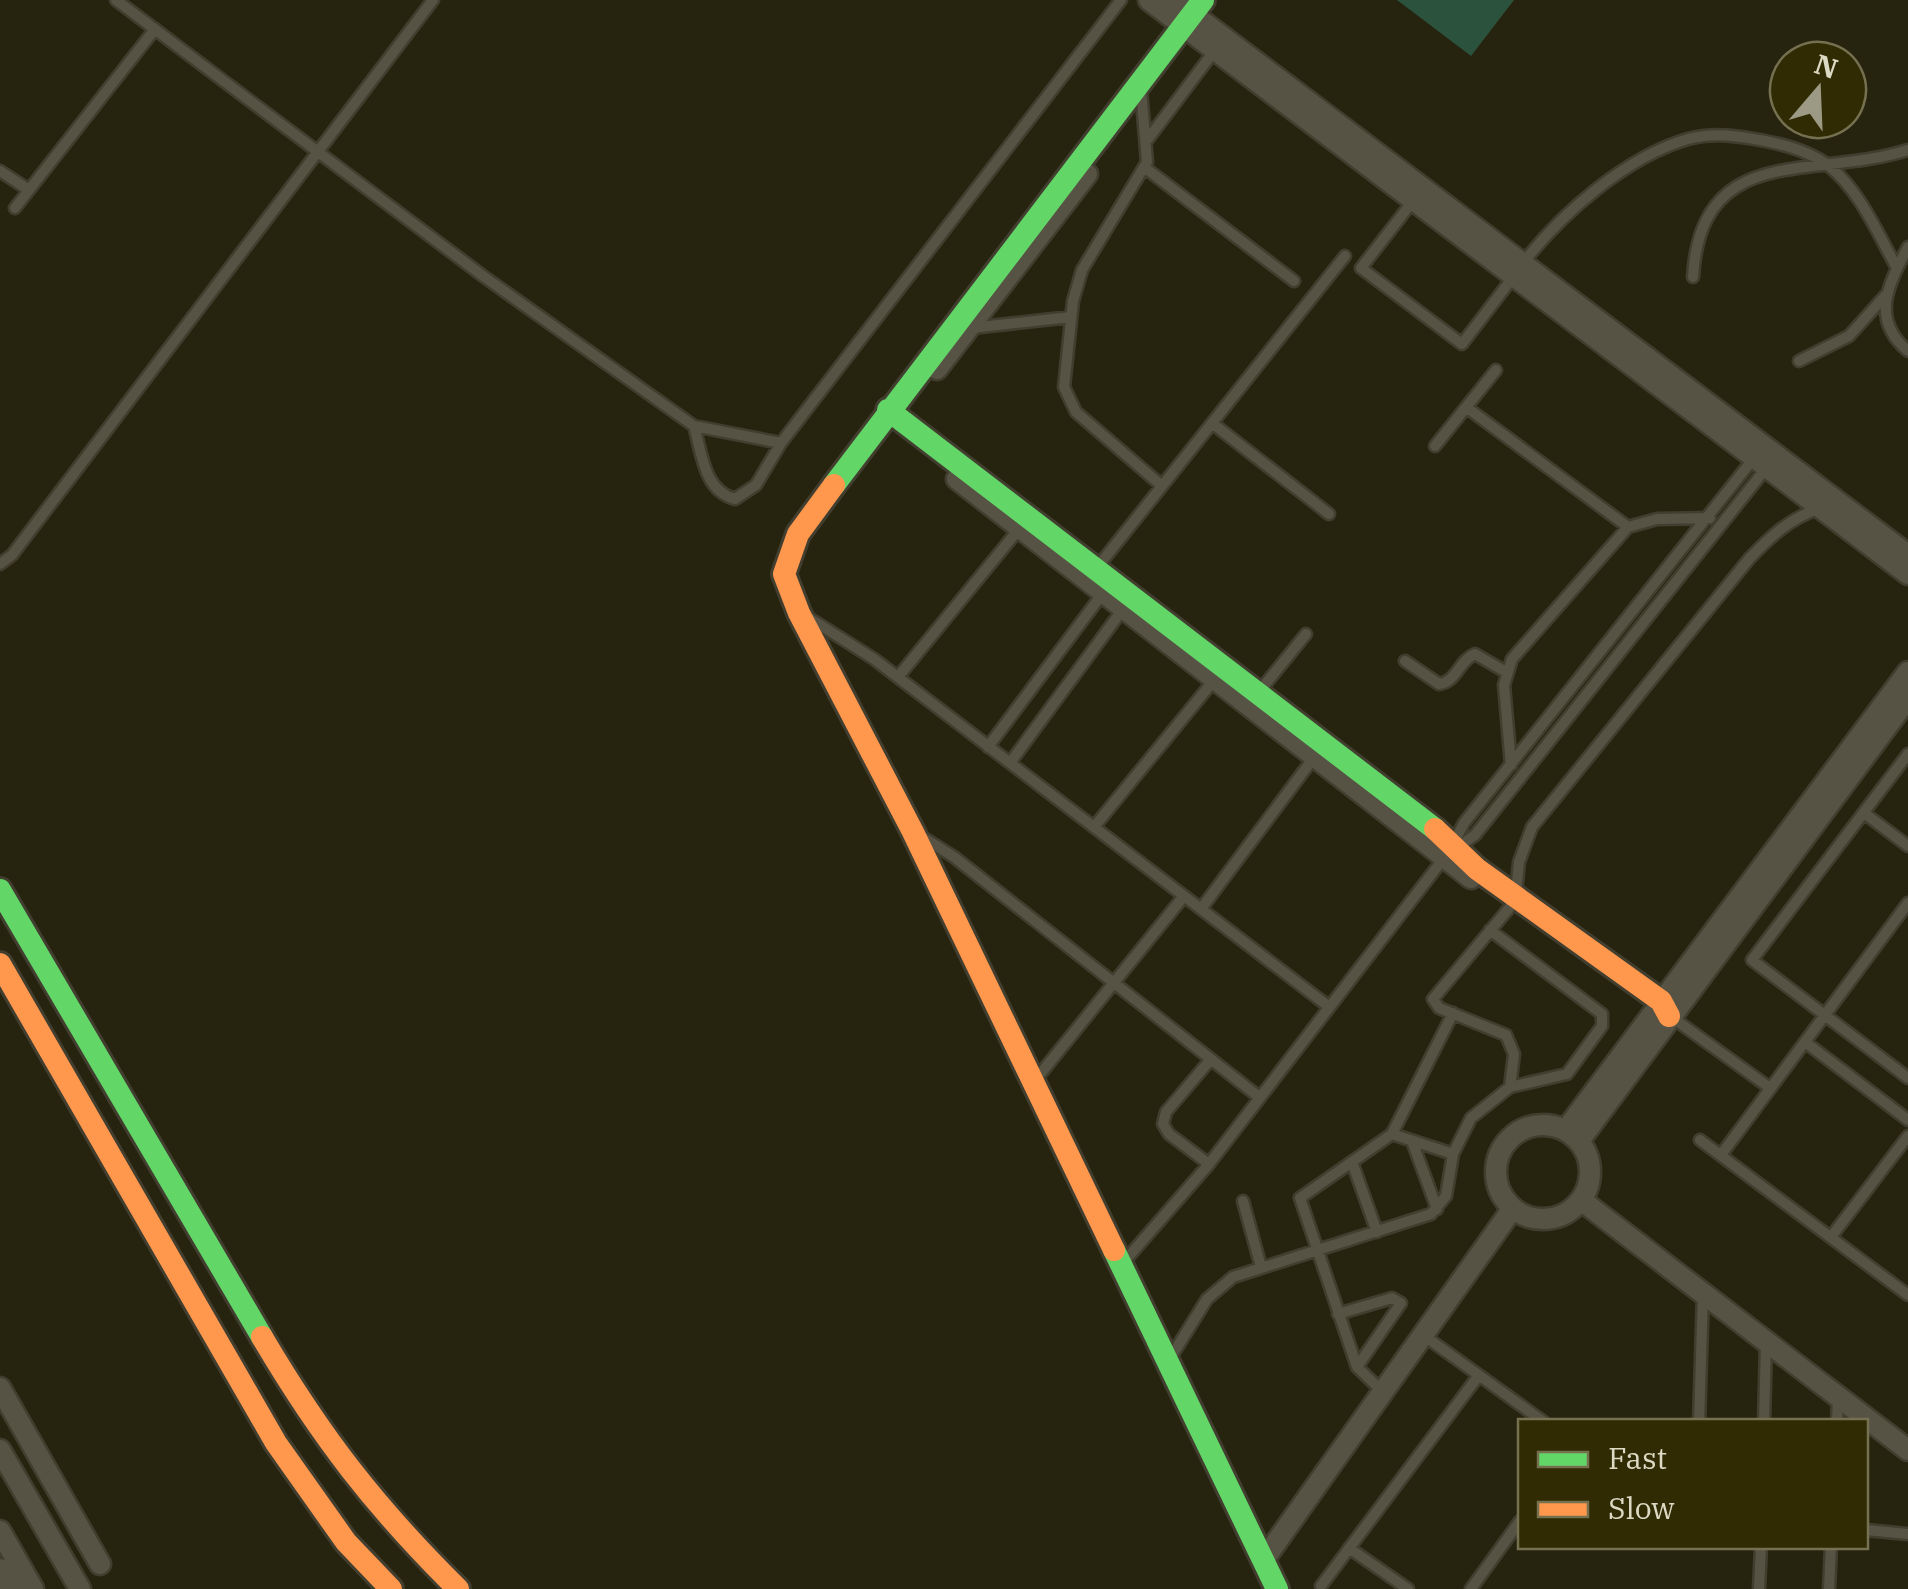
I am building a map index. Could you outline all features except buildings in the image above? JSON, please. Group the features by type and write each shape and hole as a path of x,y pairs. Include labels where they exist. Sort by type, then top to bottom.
{"street":[{"path":"1148,0 1191,16 1418,194 1830,505 1908,555"},
{"path":"890,418 970,328 1142,92 1191,16 1218,0"},
{"path":"1191,16 1214,50 1418,194"},
{"path":"1142,92 798,534 784,574 799,613 913,832 1277,1589"},
{"path":"890,418 1319,750 1429,824 1448,853 1661,1009"},
{"path":"1830,505 1908,574"},
{"path":"1099,581 1123,608 1219,674 1257,694 1319,750"},
{"path":"1572,1136 1908,672"},
{"path":"1661,1009 1908,698"},
{"path":"0,890 316,1427 396,1528 458,1589"},
{"path":"0,964 276,1443 381,1586"},
{"path":"1532,1126 1572,1136 1590,1166 1589,1184 1581,1200 1566,1213 1548,1219 1530,1217 1513,1208 1496,1178 1503,1145 1532,1126"},
{"path":"1581,1200 1868,1419"},
{"path":"1263,1561 1513,1208"},
{"path":"0,1388 100,1564"},
{"path":"1868,1419 1908,1450"},
{"path":"0,1450 80,1589"},
{"path":"0,1476 64,1589"},
{"path":"0,1531 33,1589"},
{"path":"0,1569 12,1589"}],"lane":[{"path":"116,0 694,426 781,443"},
{"path":"0,564 12,555 433,0"},
{"path":"694,426 712,485 722,495 735,499 756,485 781,443 1122,0 1135,4 1148,0"},
{"path":"15,208 155,29"},
{"path":"1147,140 1214,50"},
{"path":"1142,92 1147,140 1144,167 1088,256 1070,317 1064,378 1071,404 1162,486"},
{"path":"1418,194 1361,268 1462,344 1518,269 1584,202 1663,148 1692,138 1732,134 1772,142 1800,150 1829,166 1868,213 1897,268"},
{"path":"1694,276 1696,243 1704,219 1720,196 1742,180 1769,172 1866,162 1908,150"},
{"path":"1144,167 1294,281"},
{"path":"0,171 29,190"},
{"path":"1908,247 1886,295 1884,315 1891,336 1908,350"},
{"path":"988,746 1162,486 1345,256"},
{"path":"1799,361 1849,336 1886,295"},
{"path":"970,328 1070,317"},
{"path":"1435,446 1496,370"},
{"path":"1466,407 1628,527"},
{"path":"1212,423 1330,514"},
{"path":"1123,1264 1208,1164 1448,853 1460,829 1510,764 1707,517 1765,456"},
{"path":"1448,853 1475,835 1724,520 1765,456"},
{"path":"1510,1087 1514,1054 1510,1040 1500,1031 1435,1006 1434,995 1513,902 1519,862 1532,828 1774,532 1798,516 1830,505"},
{"path":"1518,780 1510,764 1506,672 1512,659 1628,527 1657,520 1724,520"},
{"path":"898,678 1024,523"},
{"path":"1010,763 1123,608"},
{"path":"799,613 898,678 1328,1006"},
{"path":"1257,694 1306,634"},
{"path":"1406,661 1439,684 1448,682 1475,654 1506,672"},
{"path":"1094,827 1219,674"},
{"path":"1201,910 1319,750"},
{"path":"1908,754 1752,960 1908,1078"},
{"path":"1864,813 1908,846"},
{"path":"913,832 954,857 1259,1097"},
{"path":"1034,1082 1184,896"},
{"path":"1721,1155 1908,903"},
{"path":"1169,1359 1212,1292 1233,1276 1437,1210 1448,1188 1453,1154 1471,1118 1510,1087 1568,1074 1604,1019 1490,930"},
{"path":"1661,1009 1770,1088"},
{"path":"1383,1392 1357,1366 1300,1198 1392,1134 1453,1013"},
{"path":"1805,1042 1908,1120"},
{"path":"1208,1164 1169,1134 1163,1124 1166,1112 1211,1059"},
{"path":"1392,1134 1453,1154"},
{"path":"1830,1238 1908,1136"},
{"path":"1700,1140 1908,1295"},
{"path":"1412,1141 1437,1210"},
{"path":"1352,1162 1376,1232"},
{"path":"1243,1201 1261,1267"},
{"path":"1699,1419 1703,1294"},
{"path":"1338,1314 1392,1298 1401,1303 1357,1366"},
{"path":"1424,1335 1540,1419"},
{"path":"1764,1419 1766,1342"},
{"path":"1322,1586 1480,1375"},
{"path":"1837,1419 1838,1396"},
{"path":"1471,1589 1518,1525"},
{"path":"1868,1530 1908,1534"},
{"path":"1349,1548 1408,1589"},
{"path":"1759,1589 1760,1549"},
{"path":"1829,1589 1831,1549"}],"green space":[{"path":"1397,0 1514,0 1471,56"}],"traffic: fast":[{"path":"834,485 1203,0"},
{"path":"888,410 1435,829"},
{"path":"0,890 262,1337"},
{"path":"1114,1250 1277,1589"}],"traffic: slow":[{"path":"834,485 798,534 784,574 799,613 913,832 1114,1250"},
{"path":"1435,829 1477,869 1661,1001 1669,1016"},
{"path":"0,964 276,1443 346,1542 391,1589"},
{"path":"262,1337 351,1470 458,1589"}]}
